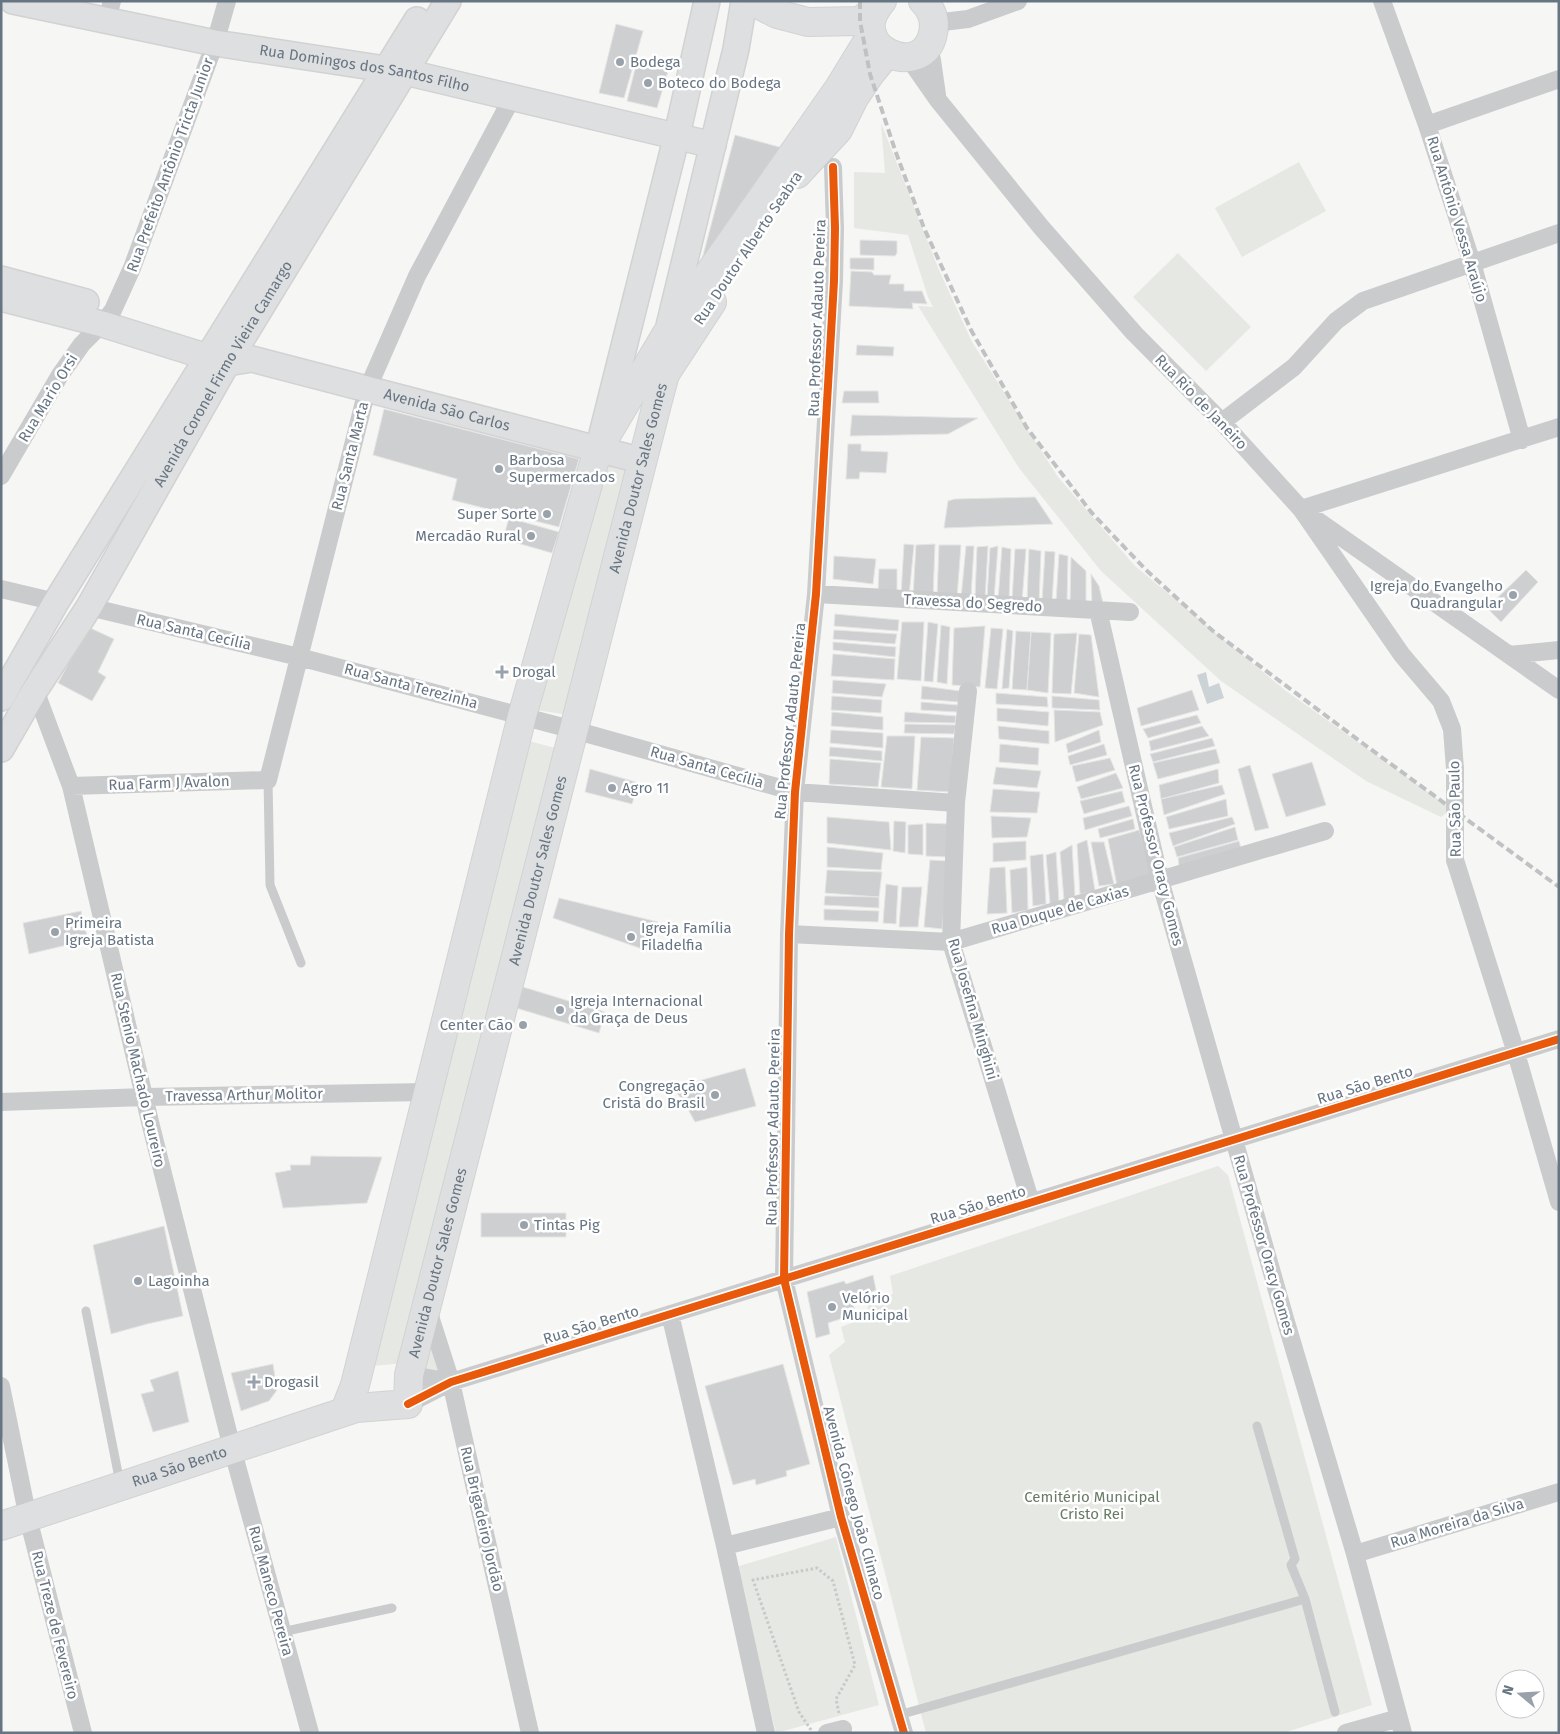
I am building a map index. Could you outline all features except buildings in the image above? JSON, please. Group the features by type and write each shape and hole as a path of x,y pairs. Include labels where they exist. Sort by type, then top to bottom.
{"main road":[{"name":"Rua Domingos dos Santos Filho","path":"13,1 109,11 215,43 396,71 713,145"},
{"name":"Avenida Coronel Firmo Vieira Camargo","path":"1,749 89,607 229,353 396,71 429,1"},
{"name":"Avenida Coronel Firmo Vieira Camargo","path":"396,71 448,1"},
{"name":"Avenida Doutor Sales Gomes","path":"350,1410 427,1092 522,716 598,449 677,136 707,1"},
{"name":"Avenida Doutor Sales Gomes","path":"408,1404 409,1376 665,374 666,335 736,50 744,1"},
{"path":"752,1 777,14 808,22 860,21 906,23"},
{"name":"Rua Doutor Alberto Seabra","path":"666,335 839,88 906,23"},
{"name":"Rua Doutor Alberto Seabra","path":"665,374 797,173 829,155 838,130 854,98 906,23"},
{"path":"829,155 822,133 824,122 839,88"},
{"name":"Avenida São Carlos","path":"1,279 107,317 229,353 643,461"},
{"name":"Avenida São Carlos","path":"1,298 107,317"},
{"name":"Avenida Doutor Sales Gomes","path":"598,449 666,335"},
{"name":"Avenida Coronel Firmo Vieira Camargo","path":"7,688 56,602 229,353"},
{"name":"Rua São Bento","path":"350,1410 375,1391 409,1376"},
{"name":"Rua São Bento","path":"1,1526 350,1410 408,1404"}],"street":[{"name":"Rua Prefeito Antônio Tricta Junior","path":"107,317 132,268 215,43 227,1"},
{"path":"906,23 968,20 1018,1"},
{"name":"Rua Antônio Vessa Araújo","path":"1382,1 1427,125 1472,263 1522,440"},
{"name":"Rua Rio de Janeiro","path":"906,23 938,100 1041,227 1134,333 1222,422 1301,509 1509,655"},
{"path":"1427,125 1559,79"},
{"name":"Rua Santa Marta","path":"268,780 367,390 417,276 512,98"},
{"name":"Rua Professor Adauto Pereira","path":"784,1279 789,934 795,792 816,594 834,280 836,228 829,155"},
{"path":"1222,422 1294,367 1336,321 1363,301 1559,233"},
{"name":"Rua Mario Orsi","path":"1,476 60,375 82,344 107,317"},
{"path":"1301,509 1559,428"},
{"name":"Rua São Paulo","path":"1301,509 1402,655 1441,701 1452,729 1455,769 1455,860 1516,1052 1559,1202"},
{"path":"1,589 56,602"},
{"name":"Travessa do Segredo","path":"816,594 1130,612"},
{"name":"Rua Santa Cecília","path":"89,607 299,656"},
{"name":"Rua Professor Oracy Gomes","path":"1098,610 1160,880 1286,1322 1355,1554 1401,1726"},
{"path":"1509,655 1559,650"},
{"path":"1509,655 1559,690"},
{"name":"Rua Santa Terezinha","path":"299,656 522,716"},
{"path":"7,688 36,690"},
{"name":"Rua Stenio Machado Loureiro","path":"36,690 71,786 232,1448"},
{"name":"Rua Josefina Minghini","path":"968,691 956,803 951,942 1031,1203"},
{"name":"Rua Santa Cecília","path":"522,716 795,792 956,803"},
{"name":"Rua Farm J Avalon","path":"71,786 268,780"},
{"name":"Rua Duque de Caxias","path":"789,934 951,942 1325,831"},
{"name":"Rua São Bento","path":"408,1404 451,1382 1559,1039"},
{"name":"Travessa Arthur Molitor","path":"1,1102 145,1096 427,1092"},
{"name":"Avenida Cônego João Climaco","path":"784,1279 841,1517 904,1733"},
{"name":"Rua Brigadeiro Jordão","path":"427,1307 451,1382 530,1733"},
{"path":"670,1314 725,1546 766,1733"},
{"name":"Rua São Bento","path":"409,1376 451,1382"},
{"name":"Rua Treze de Fevereiro","path":"1,1386 28,1518 83,1733"},
{"name":"Rua Maneco Pereira","path":"232,1448 310,1733"},
{"name":"Rua Moreira da Silva","path":"1355,1554 1559,1492"},
{"name":"Avenida Cônego João Climaco","path":"725,1546 841,1517"},
{"path":"1346,1733 1401,1726"}],"lane":[{"path":"268,780 270,885 301,963"},
{"path":"86,1311 121,1486"},
{"path":"1257,1426 1295,1559 1291,1565 1305,1599 1335,1712"},
{"path":"899,1715 1305,1599"},
{"path":"282,1632 392,1608"}],"path":[{"path":"812,1733 799,1712 753,1580 817,1568 832,1581 855,1665 836,1699 835,1731"}],"green space":[{"path":"881,123 939,270 972,342 1058,477 1135,566 1286,691 1452,809 1441,817 1366,781 1221,681 1101,571 1019,468 918,306 933,307 908,235 854,228 854,172 885,173"},
{"path":"1299,162 1326,211 1242,257 1215,208"},
{"path":"1178,253 1251,327 1206,371 1133,297"},
{"path":"604,463 633,471 569,715 536,710"},
{"path":"529,741 559,749 406,1363 371,1366"},
{"name":"Cemitério Municipal Cristo Rei","path":"1218,1166 1228,1175 1372,1705 1283,1733 926,1733 829,1355 845,1342 841,1327 869,1316 867,1302 893,1294 890,1276"},
{"path":"427,1325 445,1372 416,1371"},
{"path":"836,1537 879,1705 776,1733 736,1567"}],"shaded area":[{"path":"1206,672 1209,687 1219,683 1224,698 1207,704 1197,675"}],"railway":[{"path":"860,1 860,21 870,74 895,150 924,228 971,330 1027,428 1091,512 1146,570 1213,631 1559,887"}],"cycle path":[{"path":"833,167 834,281 816,594 795,792 789,934 784,1279 841,1517 904,1733"},
{"path":"408,1404 451,1382 1559,1039"}],"place":[{"name":"Bodega","path":"620,62"},
{"name":"Boteco do Bodega","path":"648,83"},
{"name":"Barbosa Supermercados","path":"499,469"},
{"name":"Super Sorte","path":"547,514"},
{"name":"Mercadão Rural","path":"531,536"},
{"name":"Igreja do Evangelho Quadrangular","path":"1513,595"},
{"name":"Drogal","path":"502,672"},
{"name":"Agro 11","path":"612,788"},
{"name":"Primeira Igreja Batista","path":"55,932"},
{"name":"Igreja Família Filadelfia","path":"631,937"},
{"name":"Igreja Internacional da Graça de Deus","path":"560,1010"},
{"name":"Center Cão","path":"523,1025"},
{"name":"Congregação Cristã do Brasil","path":"715,1095"},
{"name":"Tintas Pig","path":"524,1225"},
{"name":"Lagoinha","path":"138,1281"},
{"name":"Velório Municipal","path":"832,1307"},
{"name":"Drogasil","path":"254,1382"}]}
